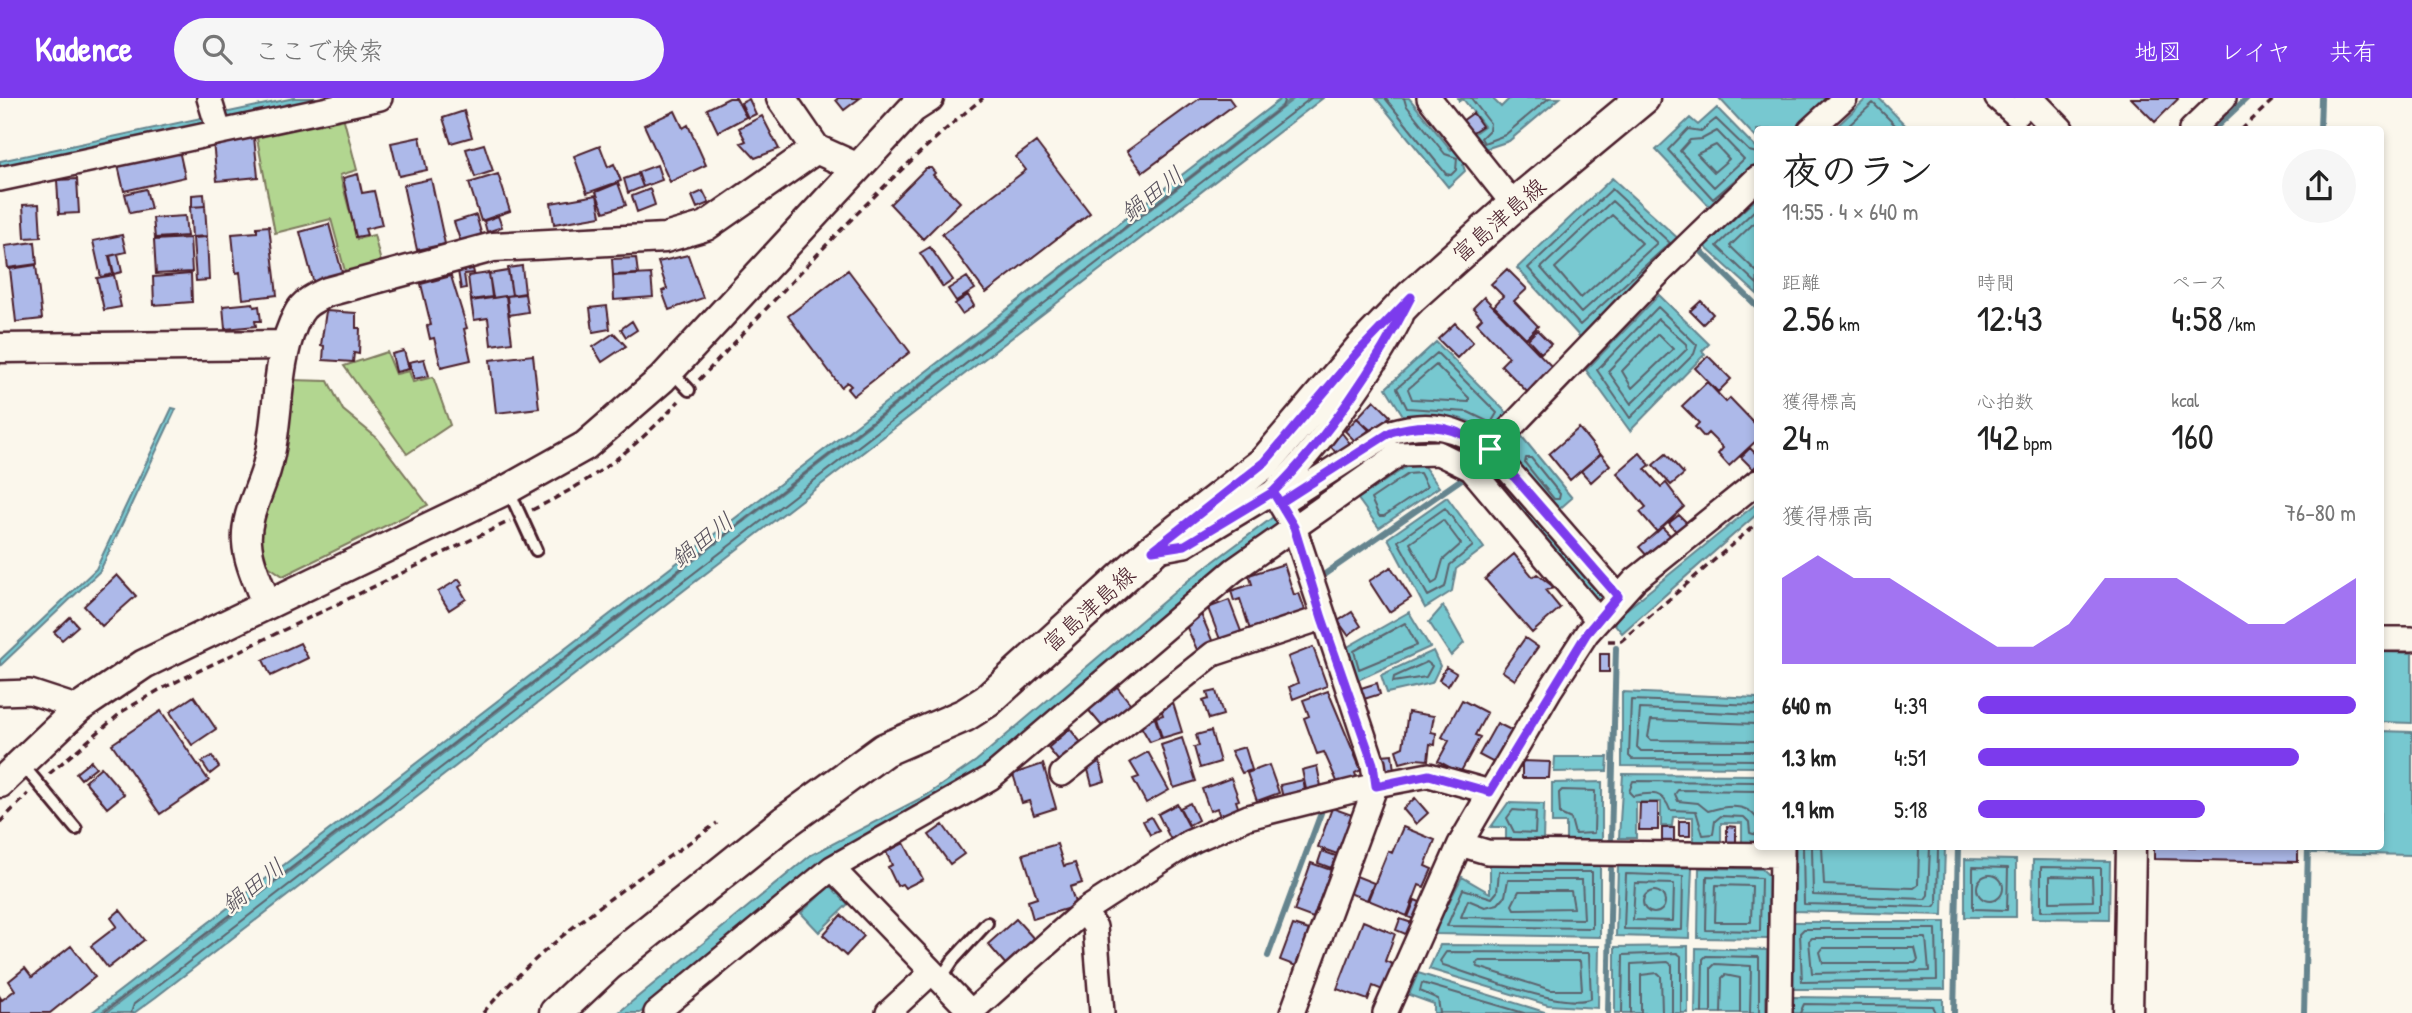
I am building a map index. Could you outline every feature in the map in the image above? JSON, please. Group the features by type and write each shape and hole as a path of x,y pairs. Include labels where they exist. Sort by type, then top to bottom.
{"main road":[{"name":"富島津島線","path":"556,1013 607,965 701,888 884,750 965,715 988,701 1153,550 1265,462 1360,350 1411,297 1514,205 1643,98"}],"street":[{"path":"0,178 215,116 380,98"},
{"path":"781,98 816,149 856,167"},
{"path":"0,783 30,774 79,708 144,664 266,603 508,489 585,446 680,380 856,167 912,109 929,98"},
{"path":"1429,98 1514,205"},
{"path":"1814,126 1845,98"},
{"path":"1997,98 2016,115 2034,100 2056,126"},
{"path":"2195,126 2224,98"},
{"path":"266,603 249,556 247,532 267,468 279,404 285,345 299,310 327,292 493,247 666,238 706,226 816,149"},
{"path":"1490,449 1672,261 1754,181"},
{"path":"1278,501 1297,468 1387,344 1411,297"},
{"path":"0,348 285,345"},
{"path":"1153,550 1185,545 1278,501 1371,443 1409,426 1440,426 1471,437 1490,449 1616,598"},
{"path":"656,1013 832,868 990,778 1234,570 1399,454 1426,451 1450,456 1471,469 1596,622"},
{"path":"1385,1013 1460,844 1550,690 1596,622 1616,598 1754,484"},
{"path":"1278,501 1294,527 1322,618 1373,764 1376,786 1292,1013"},
{"path":"1062,774 1196,664 1213,654 1322,618"},
{"path":"2384,639 2412,639"},
{"path":"0,693 30,691 79,708"},
{"path":"832,868 970,1012 1084,911 1190,842 1248,817 1429,775 1490,792"},
{"path":"1460,844 1487,852 1782,851 1780,1013"},
{"path":"2128,1013 2132,850"},
{"path":"1084,911 1095,927 1102,1013"},
{"path":"888,1013 936,976"}],"lane":[{"path":"508,489 536,550"},
{"path":"30,774 76,829"},
{"path":"936,976 987,923"}],"path":[{"path":"2245,126 2275,98"},
{"path":"1596,622 1609,642 1621,641 1754,526"},
{"path":"0,822 30,774"},
{"path":"483,1013 526,967 586,916 717,823"}],"green space":[{"path":"343,116 357,170 340,175 357,239 374,235 382,266 346,275 331,219 275,233 256,133"},
{"path":"387,352 396,374 409,371 413,382 433,377 450,425 407,454 344,366"},
{"path":"291,380 328,381 343,410 377,438 428,505 283,576 261,561 258,521"}],"water":[{"path":"294,98 331,98 0,167 0,161"},
{"path":"1282,98 1292,98 144,981 100,1013 91,1013"},
{"path":"1295,98 1323,98 156,997 134,1013 106,1013"},
{"path":"1376,98 1409,98 1451,150 1484,126 1463,99 1459,101 1458,98 1492,98 1501,107 1510,98 1560,98 1509,141 1482,150 1463,165 1465,171 1448,187"},
{"path":"1719,98 1834,98 1803,126 1754,126 1754,136"},
{"path":"1867,98 1879,98 1906,126 1837,126"},
{"path":"1717,108 1754,146 1754,173 1713,210 1656,150 1690,118 1698,125"},
{"path":"1612,178 1682,242 1580,337 1517,268"},
{"path":"1754,201 1754,291 1704,246"},
{"path":"1659,295 1709,344 1702,351 1705,354 1630,431 1586,370"},
{"path":"1436,342 1509,415 1489,435 1471,422 1461,419 1439,416 1404,417 1386,388"},
{"path":"172,408 176,409 100,571 0,666 0,660 96,569"},
{"path":"1405,433 1473,445 1621,609 1627,609 1754,505 1754,517 1622,633 1570,567 1474,461 1425,442 1239,555 1194,589 976,776 810,873 771,902 640,1013 618,1013 811,855 927,795 976,761 1190,579 1300,497"},
{"path":"1519,433 1572,498 1556,512 1505,449"},
{"path":"1423,465 1439,487 1379,528 1358,499 1406,467"},
{"path":"1447,497 1484,548 1456,569 1452,591 1425,608 1388,538"},
{"path":"1443,606 1464,643 1451,656 1429,622"},
{"path":"1409,612 1430,647 1356,681 1344,649"},
{"path":"1433,651 1440,666 1432,683 1387,693 1381,675"},
{"path":"2384,652 2412,653 2412,723 2384,722"},
{"path":"1622,692 1754,698 1754,767 1622,766"},
{"path":"2384,731 2412,732 2412,855 2312,853 2312,850 2384,850"},
{"path":"1555,757 1608,757 1607,771 1554,772"},
{"path":"1623,774 1754,775 1754,842 1742,842 1742,823 1721,823 1721,843 1693,842 1693,817 1673,817 1672,826 1661,826 1661,802 1636,802 1636,838 1619,838"},
{"path":"1602,782 1602,841 1566,841 1566,823 1552,823 1552,783"},
{"path":"1508,803 1544,804 1543,841 1506,840 1506,827 1491,827"},
{"path":"1796,850 1945,850 1943,915 1794,911"},
{"path":"1965,859 2016,860 2016,917 1965,917"},
{"path":"2033,860 2110,861 2109,919 2032,918"},
{"path":"1490,864 1600,864 1600,937 1436,934 1437,925 1462,877 1490,893"},
{"path":"1618,866 1692,868 1689,938 1616,936"},
{"path":"1699,868 1762,869 1769,876 1768,939 1698,938"},
{"path":"830,886 848,904 819,932 801,913"},
{"path":"1793,922 1945,922 1945,989 1793,989"},
{"path":"1440,945 1599,946 1598,1008 1548,1005 1429,969"},
{"path":"1688,946 1688,1013 1615,1013 1615,947"},
{"path":"1696,948 1767,950 1766,1013 1695,1013"},
{"path":"1418,973 1548,1013 1434,1013 1434,1004 1409,995"},
{"path":"1793,997 1943,999 1943,1013 1793,1013"}],"building":[{"path":"729,98 736,98 746,117 718,132 707,109"},
{"path":"860,98 844,110 836,100"},
{"path":"1200,98 1229,98 1234,105 1143,172 1127,151"},
{"path":"2131,98 2177,98 2178,99 2155,122"},
{"path":"749,99 756,114 748,118 741,103"},
{"path":"464,111 472,137 451,143 443,118"},
{"path":"675,111 683,128 688,125 706,165 670,182 644,125"},
{"path":"1473,113 1482,126 1471,133 1462,121"},
{"path":"762,116 779,149 755,158 741,143 746,141 739,128"},
{"path":"254,137 258,177 217,181 213,142"},
{"path":"420,137 427,170 399,176 391,143"},
{"path":"1036,142 1090,213 986,293 942,234 1026,170 1016,157"},
{"path":"484,144 493,171 475,177 466,149"},
{"path":"600,146 608,167 614,164 621,181 587,193 574,156"},
{"path":"179,150 185,177 124,191 118,165"},
{"path":"657,165 662,180 643,187 638,172"},
{"path":"926,168 931,168 935,173 933,175 960,202 923,239 890,204"},
{"path":"358,174 362,193 374,191 382,225 365,229 367,235 356,237 343,178"},
{"path":"498,174 510,211 481,221 469,183"},
{"path":"638,174 643,187 628,193 624,179"},
{"path":"77,179 79,213 59,214 57,180"},
{"path":"431,179 445,244 417,250 403,185"},
{"path":"618,183 626,205 604,212 596,192"},
{"path":"146,189 151,209 130,213 125,194"},
{"path":"650,189 655,205 637,212 632,196"},
{"path":"703,191 709,203 697,208 692,196"},
{"path":"204,194 205,206 192,207 192,195"},
{"path":"597,195 601,216 554,224 551,203"},
{"path":"39,204 41,237 25,238 23,205"},
{"path":"205,206 207,236 192,237 190,207"},
{"path":"476,215 482,236 461,243 454,222"},
{"path":"185,216 187,236 155,238 153,218"},
{"path":"498,216 502,227 487,232 484,221"},
{"path":"329,224 343,276 314,284 300,232"},
{"path":"269,226 277,295 243,299 240,272 236,273 232,234 257,232 257,227"},
{"path":"122,235 126,252 109,256 113,274 101,277 93,241"},
{"path":"207,237 209,280 196,281 193,238"},
{"path":"190,238 192,272 156,274 154,240"},
{"path":"35,242 37,264 8,268 5,246"},
{"path":"930,247 953,280 943,287 920,253"},
{"path":"118,254 122,272 114,274 110,256"},
{"path":"688,255 703,298 669,310 662,291 667,289 658,262"},
{"path":"636,258 638,274 613,275 612,259"},
{"path":"36,265 42,319 16,322 10,269"},
{"path":"522,266 525,293 512,295 508,268"},
{"path":"473,269 474,273 464,274 466,288 461,289 458,271"},
{"path":"1507,269 1527,289 1514,301 1538,326 1526,338 1494,306 1503,296 1491,284"},
{"path":"848,270 910,352 853,396 847,389 851,386 847,382 841,387 788,316"},
{"path":"508,271 512,295 493,298 489,274"},
{"path":"489,273 492,297 471,300 468,276"},
{"path":"191,274 192,302 154,305 153,277"},
{"path":"651,274 653,297 614,300 613,276"},
{"path":"114,275 121,307 104,310 97,278"},
{"path":"451,276 467,328 464,329 471,360 441,367 434,338 430,339 427,326 431,325 421,284"},
{"path":"967,277 975,289 956,301 948,289"},
{"path":"525,294 528,312 509,315 507,296"},
{"path":"968,295 974,306 962,314 955,304"},
{"path":"506,296 512,342 491,345 488,318 474,320 471,301"},
{"path":"1484,297 1556,371 1531,396 1501,365 1509,357 1477,323 1482,318 1473,308"},
{"path":"1701,301 1713,314 1703,324 1690,311"},
{"path":"253,303 254,307 259,306 261,321 255,321 256,326 225,329 223,306"},
{"path":"607,306 610,329 593,332 590,308"},
{"path":"326,311 356,313 356,328 360,328 359,354 354,353 353,362 323,360 324,346 321,345"},
{"path":"632,321 637,330 626,337 621,329"},
{"path":"1455,323 1473,342 1457,358 1438,339"},
{"path":"1537,330 1551,344 1541,353 1528,339"},
{"path":"614,333 626,346 602,362 593,347"},
{"path":"404,351 409,369 396,372 392,354"},
{"path":"533,355 539,408 496,413 490,360"},
{"path":"1708,356 1731,379 1718,392 1695,368"},
{"path":"424,359 429,376 414,379 409,362"},
{"path":"1707,382 1726,402 1730,398 1754,423 1754,443 1729,466 1718,454 1723,448 1708,433 1704,437 1695,427 1699,423 1682,406"},
{"path":"1374,400 1390,416 1374,433 1357,418"},
{"path":"1357,418 1369,430 1357,443 1345,431"},
{"path":"1579,428 1600,454 1570,480 1549,454"},
{"path":"1342,433 1352,446 1339,457 1329,444"},
{"path":"1750,448 1754,452 1754,468 1753,469 1741,457"},
{"path":"1640,453 1650,465 1645,469 1661,487 1666,483 1684,507 1657,532 1640,512 1646,507 1617,473"},
{"path":"1601,454 1610,465 1591,482 1581,471"},
{"path":"1666,454 1684,474 1671,485 1653,465"},
{"path":"1679,515 1689,525 1678,534 1669,523"},
{"path":"1662,527 1672,537 1649,558 1639,547"},
{"path":"1514,554 1533,577 1537,574 1555,588 1545,590 1560,608 1532,633 1485,579"},
{"path":"1284,564 1294,595 1299,593 1306,613 1250,630 1240,599 1234,601 1231,591 1252,584 1249,575"},
{"path":"1391,567 1411,598 1389,612 1369,581"},
{"path":"117,575 136,596 102,626 84,606"},
{"path":"459,579 463,584 459,587 466,599 449,610 438,592"},
{"path":"1229,600 1242,634 1221,642 1208,608"},
{"path":"1352,612 1361,626 1348,635 1338,621"},
{"path":"1201,614 1214,645 1198,652 1184,621"},
{"path":"70,617 78,626 62,640 54,632"},
{"path":"1525,638 1538,647 1515,680 1502,671"},
{"path":"300,643 308,658 271,676 263,660"},
{"path":"1313,647 1327,686 1293,699 1289,687 1298,683 1288,657"},
{"path":"1600,654 1609,654 1609,672 1600,672"},
{"path":"1446,667 1456,673 1448,686 1439,680"},
{"path":"1114,683 1134,708 1106,731 1086,707"},
{"path":"1377,683 1380,694 1361,700 1358,689"},
{"path":"1216,691 1223,715 1209,719 1203,701 1209,699 1207,693"},
{"path":"1328,691 1361,770 1355,773 1357,779 1339,786 1324,752 1317,754 1304,718 1309,716 1303,700"},
{"path":"194,696 216,729 192,745 170,712"},
{"path":"1462,700 1487,713 1475,735 1480,737 1460,773 1438,761 1449,741 1442,737"},
{"path":"1173,703 1182,732 1162,738 1156,717 1163,715 1160,706"},
{"path":"161,711 209,781 160,814 112,744"},
{"path":"1408,712 1434,716 1431,732 1436,733 1435,745 1430,744 1428,760 1415,759 1400,763 1396,750 1403,747"},
{"path":"1155,718 1161,738 1150,742 1139,723"},
{"path":"1497,723 1513,731 1494,763 1479,755"},
{"path":"1070,729 1083,745 1061,764 1048,748"},
{"path":"1211,731 1220,762 1200,768 1194,747 1199,746 1196,735"},
{"path":"1182,738 1196,781 1174,788 1161,745"},
{"path":"1245,747 1252,770 1242,773 1231,751"},
{"path":"1148,752 1169,790 1146,803 1133,779 1139,777 1130,762"},
{"path":"1392,754 1394,771 1385,772 1382,755"},
{"path":"212,756 219,767 210,774 202,762"},
{"path":"91,761 96,767 81,779 76,773"},
{"path":"1522,761 1550,762 1549,778 1522,778"},
{"path":"1100,762 1105,781 1092,785 1087,766"},
{"path":"1043,764 1056,808 1034,815 1029,801 1022,803 1013,774"},
{"path":"1269,765 1279,793 1257,801 1247,773"},
{"path":"1317,766 1322,791 1307,794 1302,770"},
{"path":"101,767 124,794 107,808 85,781"},
{"path":"1231,778 1239,800 1236,801 1239,810 1220,817 1217,808 1210,811 1202,789"},
{"path":"1303,780 1306,794 1283,798 1280,785"},
{"path":"1415,798 1428,813 1416,824 1403,809"},
{"path":"1190,803 1198,820 1189,825 1180,808"},
{"path":"1640,803 1658,803 1658,830 1639,830"},
{"path":"1177,804 1192,832 1172,842 1158,814"},
{"path":"1332,808 1352,815 1337,854 1318,847"},
{"path":"1151,817 1159,831 1150,835 1143,821"},
{"path":"1679,821 1690,821 1690,836 1679,836"},
{"path":"943,825 964,854 950,864 929,835"},
{"path":"1727,826 1736,827 1736,844 1727,844"},
{"path":"1403,827 1435,840 1425,866 1432,869 1424,887 1419,885 1407,916 1368,900 1388,851 1392,853"},
{"path":"1662,828 1674,828 1674,842 1662,842"},
{"path":"904,843 923,879 905,888 902,884 897,886 888,867 892,865 886,852"},
{"path":"1057,844 1064,866 1075,863 1082,883 1070,887 1076,906 1033,919 1028,901 1037,898 1023,854"},
{"path":"2154,850 2298,850 2298,862 2154,859"},
{"path":"1322,851 1336,856 1331,868 1318,863"},
{"path":"1311,863 1331,870 1313,918 1294,911"},
{"path":"1351,874 1374,883 1367,900 1344,891"},
{"path":"1415,900 1425,904 1418,921 1408,917"},
{"path":"120,910 144,940 108,968 91,946 117,926 111,918"},
{"path":"841,915 864,936 846,956 823,935"},
{"path":"1016,919 1036,941 1007,966 988,944"},
{"path":"1400,919 1412,923 1408,935 1396,930"},
{"path":"1363,921 1395,934 1385,961 1395,965 1385,991 1373,986 1368,1000 1337,989"},
{"path":"1293,925 1309,930 1296,966 1280,960"},
{"path":"71,946 95,977 50,1013 0,1013 0,997 2,1000 15,990 9,981 25,968 32,977"}],"waterway":[{"path":"2217,126 2247,98"},
{"path":"2320,126 2321,98"},
{"path":"1693,252 1698,248 1754,303"},
{"path":"1322,576 1463,478"},
{"path":"1611,842 1616,648"},
{"path":"1268,956 1321,813 1312,811"},
{"path":"1179,862 1203,848"},
{"path":"1954,1013 1958,850"},
{"path":"2304,1013 2308,850"},
{"path":"1608,1013 1611,869"}],"route":[{"path":"1490,449 1457,430 1428,424 1409,426 1371,443 1280,503 1273,492 1185,545 1153,550 1265,462 1360,350 1411,297 1387,344 1297,468 1273,492 1294,527 1322,618 1373,764 1376,786 1429,775 1490,792 1587,633 1618,596 1490,449"}],"water label":[{"name":"鍋田川","path":"1152,194"},
{"name":"鍋田川","path":"702,540"},
{"name":"鍋田川","path":"253,886"}]}
